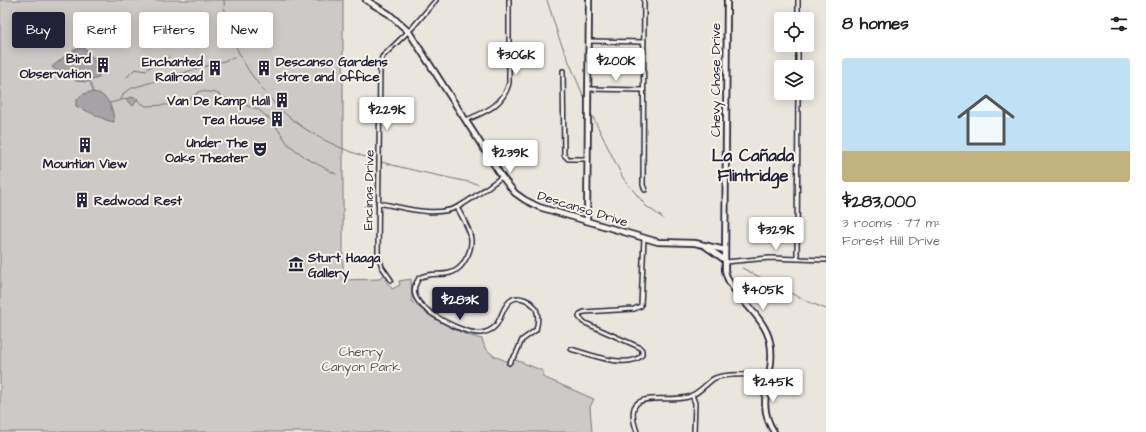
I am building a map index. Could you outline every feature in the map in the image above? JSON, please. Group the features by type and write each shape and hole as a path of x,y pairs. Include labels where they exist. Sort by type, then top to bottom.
{"street":[{"name":"Descanso Drive","path":"366,0 389,14 409,32 502,177 515,193 525,200 586,221 662,243 695,243 725,250"},
{"name":"Encinas Drive","path":"392,280 382,267 378,254 380,65 382,56 409,32 436,0"},
{"path":"466,120 497,105 507,91 509,83 509,0"},
{"path":"586,221 589,0"},
{"path":"644,0 643,185 645,190"},
{"name":"Chevy Chase Drive","path":"726,0 726,276 730,285 761,321 769,338 771,350 764,398 769,423 774,432"},
{"path":"798,0 798,12"},
{"path":"589,41 644,42"},
{"path":"563,71 564,155 568,159 588,159"},
{"path":"588,89 643,90"},
{"path":"796,259 798,100"},
{"path":"378,203 437,212 457,207 502,177"},
{"path":"457,207 472,236 472,244 469,254 461,266 453,273 431,274 419,278 414,288 415,295 422,306 441,319 455,327 473,333 488,330 495,326 500,321 509,301 514,298 520,298 532,304 538,315 536,330 522,340 509,363"},
{"path":"571,349 624,362 635,361 642,356 642,350 639,347 583,322 579,317 584,312 634,309 641,306 644,238"},
{"path":"705,246 725,261 770,258 826,260"},
{"path":"637,432 632,409 643,400 681,398 692,395 715,378 723,376 768,376"},
{"path":"692,395 695,403 694,432"}],"green space":[{"name":"Cherry Canyon Park","path":"0,0 343,0 343,280 380,279 382,275 392,289 400,285 399,281 411,279 412,302 436,319 462,333 482,339 485,348 494,356 506,361 516,360 543,371 543,377 594,399 590,407 592,432 0,432"}],"shaded area":[{"path":"81,48 86,49 88,55 94,58 96,65 99,67 100,73 98,78 87,82 76,81 71,76 59,73 52,67 65,56 72,56 73,50"},
{"path":"90,92 101,94 105,97 110,105 114,122 106,120 76,106 77,100 80,96"},
{"path":"131,97 138,99 133,106 126,99"}],"waterway":[{"path":"224,0 226,18 232,37 249,71 264,92 277,106 303,127 325,141 374,160 478,184"},
{"path":"547,0 559,38 586,102"},
{"path":"127,77 135,69 146,71 156,64 166,63 169,56"},
{"path":"121,99 124,93 132,88 234,58"},
{"path":"90,81 93,92"},
{"path":"138,101 146,106 183,104 200,91 216,93 229,100 258,109 273,122 288,144 306,158 336,174"},
{"path":"110,103 126,99"},
{"path":"590,111 623,178 646,206 663,218"},
{"path":"742,268 804,300 826,309"}],"place":[{"name":"Bird Observation","path":"103,65"},
{"name":"Enchanted Railroad","path":"215,68"},
{"name":"Descanso Gardens store and office","path":"264,68"},
{"name":"Van De Kamp Hall","path":"282,100"},
{"name":"Tea House","path":"277,119"},
{"name":"Mountian View","path":"85,145"},
{"name":"Under The Oaks Theater","path":"260,149"},
{"name":"Redwood Rest","path":"82,200"},
{"name":"Sturt Haaga Gallery","path":"296,264"}],"district":[{"name":"La Cañada Flintridge","path":"753,165"}]}
